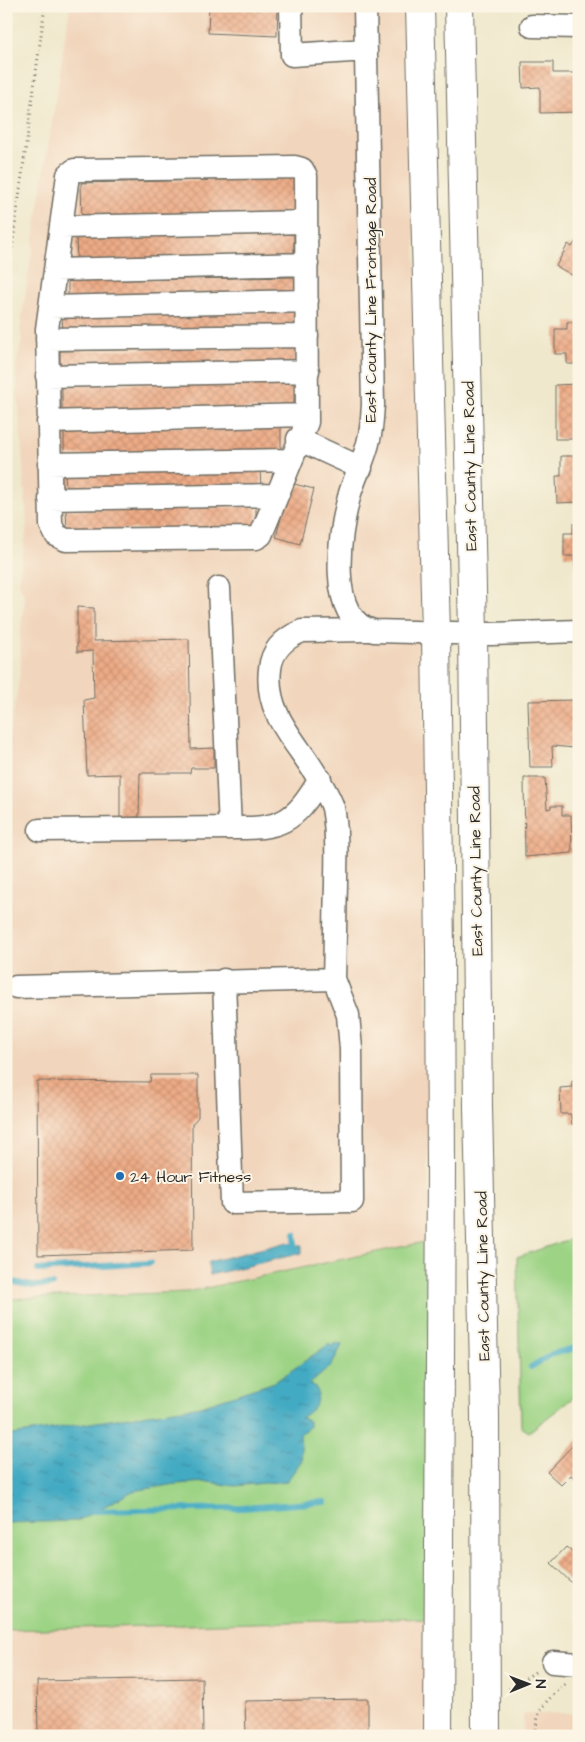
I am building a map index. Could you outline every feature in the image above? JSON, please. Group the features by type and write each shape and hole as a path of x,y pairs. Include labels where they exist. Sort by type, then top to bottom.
{"main road":[{"path":"420,6 436,633 441,1168 438,1736"},
{"name":"East County Line Road","path":"459,6 474,633 478,1118 485,1414 486,1736"}],"street":[{"path":"291,6 292,55 366,50"},
{"name":"East County Line Frontage Road","path":"365,6 374,405 369,439 345,513 341,539 340,575 344,602 351,617 368,630"},
{"path":"532,26 579,27"},
{"path":"295,167 302,169 306,176 306,222 307,422 298,438 265,528 256,538 66,540 56,535 51,525 47,339 68,175 74,170 295,167"},
{"path":"61,227 306,222"},
{"path":"55,270 307,264"},
{"path":"50,307 307,301"},
{"path":"47,339 307,336"},
{"path":"47,376 308,371"},
{"path":"48,422 307,415"},
{"path":"298,438 361,468"},
{"path":"50,464 290,460"},
{"path":"50,499 277,496"},
{"path":"219,588 230,828"},
{"path":"224,980 232,1203 352,1201 351,1044 348,1015 334,979 337,838 333,806 320,779 276,715 270,699 268,682 272,657 286,639 302,631 368,630 474,633 579,631"},
{"path":"40,830 260,828 283,822 306,804 320,779"},
{"path":"16,987 224,980 334,979"},
{"path":"553,1662 578,1664"}],"path":[{"path":"6,293 45,6"},
{"path":"485,1690 506,1690 553,1662"},
{"path":"574,1733 536,1734 536,1719 540,1708 566,1683 578,1664"}],"shaded area":[{"path":"70,6 410,6 422,564 429,1241 187,1292 6,1299 6,755 21,668 20,635 25,599 19,582 27,524 16,364 22,341 20,329"},
{"path":"430,1618 427,1736 6,1736 6,1630"},
{"path":"579,1713 579,1736 523,1736 523,1714"}],"green space":[{"path":"579,1236 579,1393 529,1432 521,1427 517,1257"},
{"path":"429,1241 430,1618 6,1630 6,1299 187,1292"}],"water":[{"path":"288,1242 302,1245 302,1253 210,1275 208,1262"},
{"path":"334,1343 342,1345 332,1365 310,1384 315,1386 318,1394 315,1407 301,1418 309,1421 309,1427 300,1434 302,1460 287,1481 234,1486 208,1482 176,1484 133,1491 77,1521 6,1523 6,1436 201,1406 275,1382 329,1344 333,1347"}],"building":[{"path":"209,6 278,6 277,36 208,33"},
{"path":"522,62 553,62 553,73 579,73 579,112 540,113 540,87 523,88"},
{"path":"295,178 296,216 82,221 81,183"},
{"path":"294,232 294,259 77,263 76,237"},
{"path":"579,236 579,279 556,266 568,244 572,247"},
{"path":"295,277 295,295 68,299 68,281"},
{"path":"296,312 295,330 63,335 62,315"},
{"path":"567,322 579,322 579,364 567,364 567,354 555,354 555,329 567,329"},
{"path":"296,346 295,364 60,368 60,351"},
{"path":"294,381 294,408 62,412 62,385"},
{"path":"579,384 579,439 555,439 555,385"},
{"path":"281,426 281,452 64,455 64,428"},
{"path":"561,456 579,456 579,502 557,503 556,476 561,476"},
{"path":"260,469 261,488 66,491 65,472"},
{"path":"290,483 314,489 300,544 276,537"},
{"path":"256,507 256,527 67,530 66,510"},
{"path":"573,524 579,524 579,567 575,567 574,556 564,556 564,533 573,533"},
{"path":"77,607 94,608 94,641 189,639 191,749 214,748 214,768 191,768 190,773 140,773 139,817 120,818 120,774 87,775 84,700 94,698 93,651 77,652"},
{"path":"575,700 575,748 552,746 553,767 530,767 528,701"},
{"path":"524,778 545,778 547,809 551,808 551,806 562,806 562,815 571,815 572,853 525,857"},
{"path":"151,1075 198,1075 198,1117 192,1124 193,1250 38,1255 37,1081 150,1082"},
{"path":"572,1081 579,1081 579,1124 572,1124 571,1114 561,1114 560,1088 572,1087"},
{"path":"579,1439 579,1483 571,1475 561,1485 547,1472"},
{"path":"566,1547 573,1553 579,1547 579,1590 551,1563"},
{"path":"202,1678 203,1734 38,1736 37,1681"},
{"path":"368,1699 368,1736 246,1736 245,1701"}],"waterway":[{"path":"295,1234 295,1245"},
{"path":"38,1270 150,1263"},
{"path":"14,1282 32,1286 52,1285"},
{"path":"531,1367 552,1354 579,1347"},
{"path":"89,1511 242,1508 325,1502"}],"place":[{"name":"24 Hour Fitness","path":"120,1176"}]}
